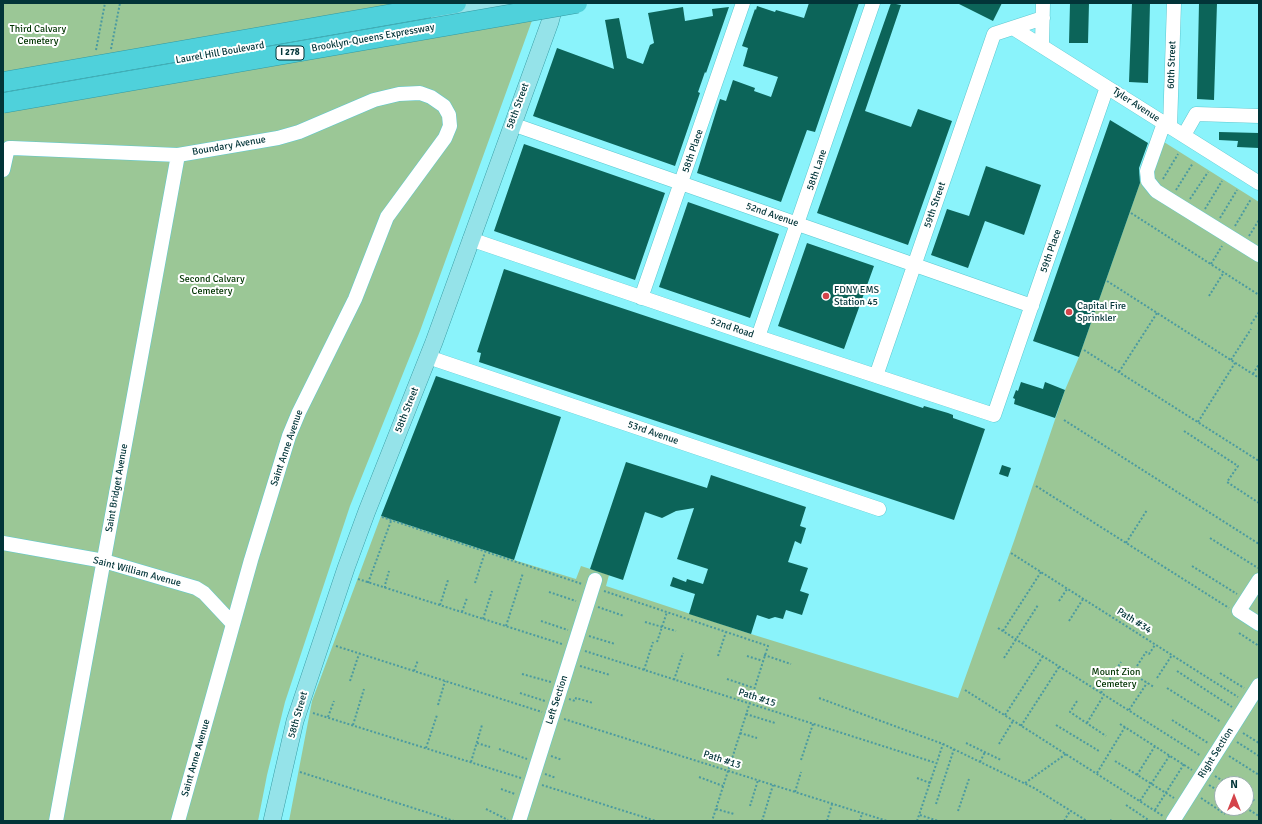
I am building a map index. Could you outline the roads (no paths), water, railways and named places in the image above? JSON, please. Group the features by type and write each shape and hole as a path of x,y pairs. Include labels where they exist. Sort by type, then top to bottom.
{"highway":[{"name":"Brooklyn-Queens Expressway","path":"3,82 456,3"},
{"name":"Brooklyn-Queens Expressway","path":"3,103 577,3"}],"main road":[{"name":"Laurel Hill Boulevard","path":"3,91 509,3"},
{"name":"58th Street","path":"272,821 295,722 313,665 364,518 428,357 550,22 555,3"}],"street":[{"name":"58th Place","path":"641,298 743,3"},
{"name":"58th Lane","path":"758,337 873,3"},
{"path":"1042,45 1043,3"},
{"name":"60th Street","path":"1174,3 1167,125 1148,171 1148,181 1156,191 1259,255"},
{"path":"1013,28 1043,18"},
{"name":"Tyler Avenue","path":"1013,28 1259,183"},
{"name":"59th Street","path":"876,376 994,34 1013,28"},
{"name":"59th Place","path":"994,415 1107,86"},
{"name":"Boundary Avenue","path":"3,170 8,150 15,148 178,155 286,136 370,102 395,94 420,93 431,97 440,103"},
{"name":"Saint Anne Avenue","path":"178,821 233,624 285,449 299,412 349,312 387,217 447,134 450,126 449,115 440,103"},
{"path":"1184,135 1196,114 1259,116"},
{"name":"52nd Avenue","path":"512,124 1032,306"},
{"name":"Saint Bridget Avenue","path":"56,821 178,155"},
{"name":"52nd Road","path":"470,239 641,298 994,415"},
{"name":"53rd Avenue","path":"428,357 879,509"},
{"name":"Saint William Avenue","path":"3,544 104,561 199,590 204,593 233,624"},
{"path":"1259,580 1243,606 1259,624"},
{"name":"Left Section","path":"518,821 594,584"},
{"name":"Right Section","path":"1170,819 1183,804 1202,776 1250,699"}],"place":[{"name":"FDNY EMS Station 45","path":"826,296"},
{"name":"Capital Fire Sprinkler","path":"1069,312"}],"park label":[{"name":"Third Calvary Cemetery","path":"38,34"},
{"name":"Second Calvary Cemetery","path":"212,284"},
{"name":"Mount Zion Cemetery","path":"1116,678"}]}
